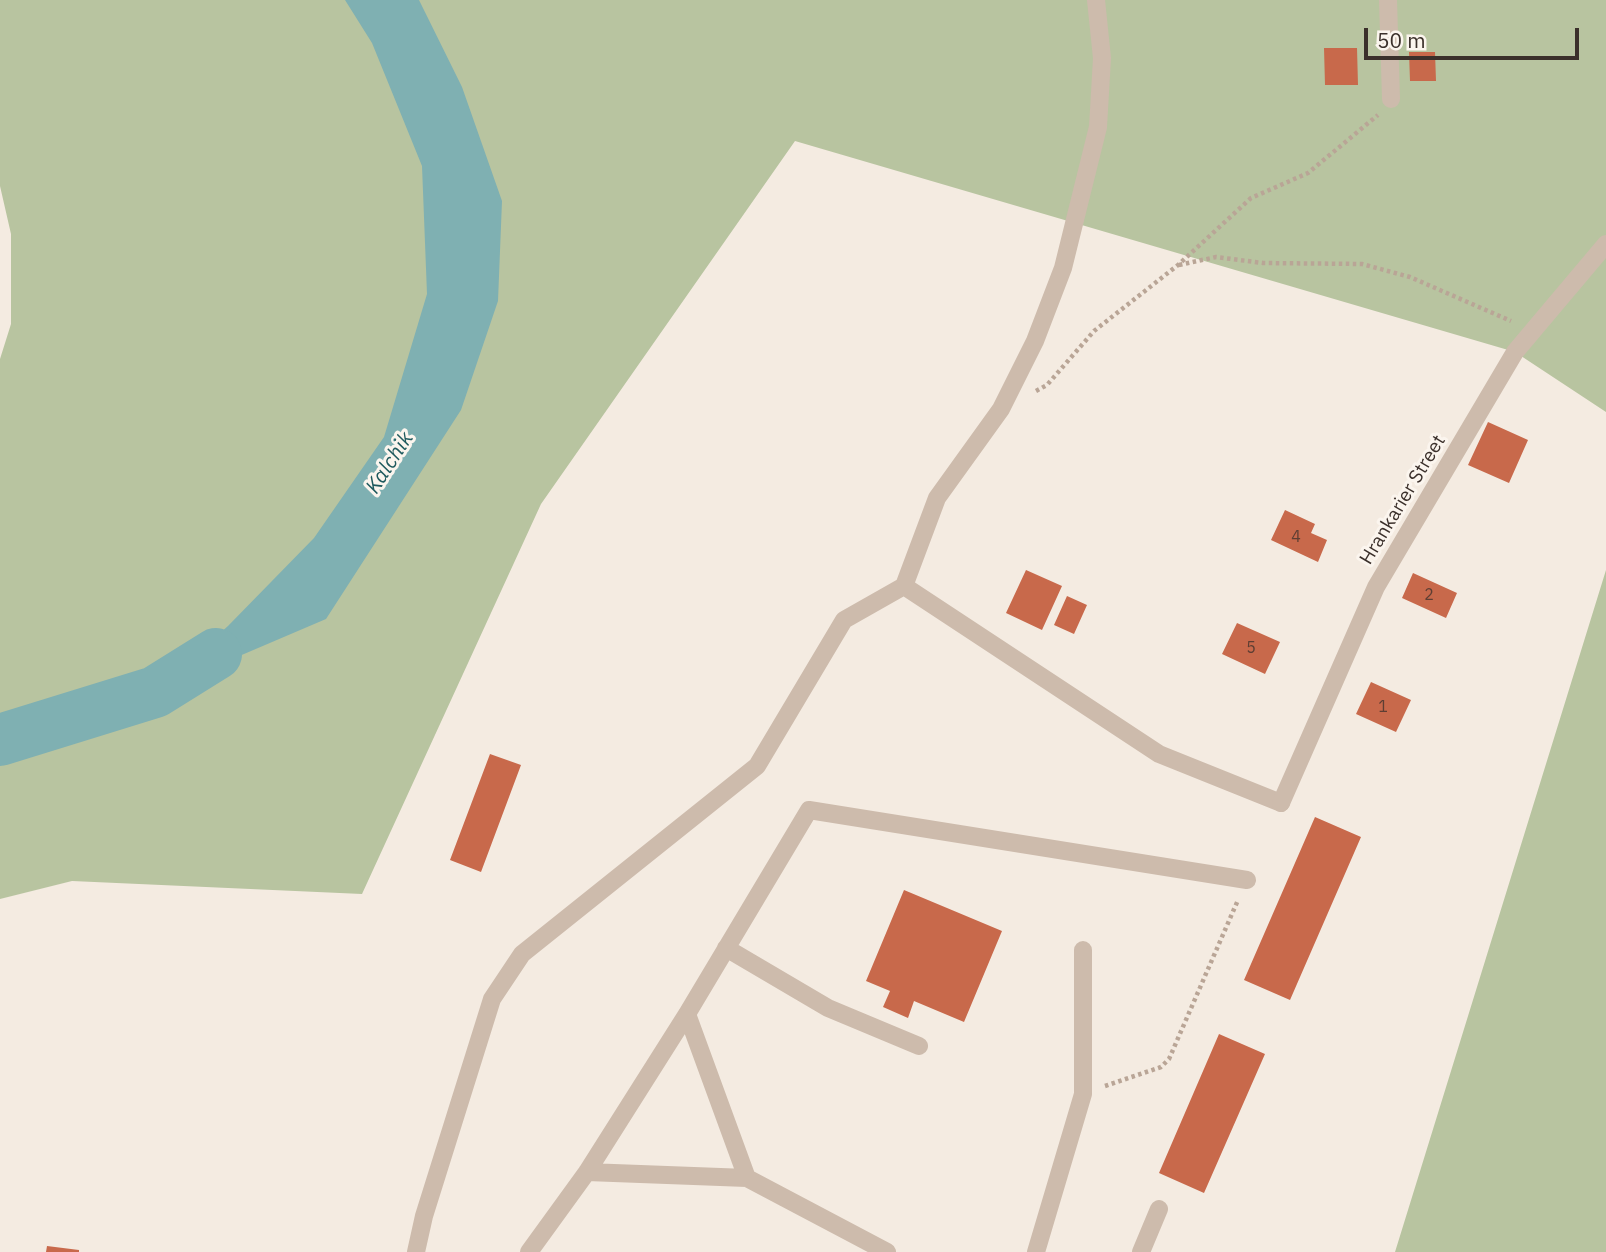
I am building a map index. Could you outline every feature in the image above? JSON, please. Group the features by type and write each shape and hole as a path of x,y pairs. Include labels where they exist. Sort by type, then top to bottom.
{"street":[{"path":"416,1252 424,1216 492,999 523,954 757,766 844,620 904,586 937,498 1001,409 1035,341 1063,268 1098,127 1102,58 1096,0"},
{"path":"1388,0 1391,99"},
{"name":"Hrankarier Street","path":"904,586 1159,754 1281,803 1376,587 1515,352 1606,244"},
{"path":"529,1252 587,1172 687,1014 809,810 1247,880"},
{"path":"726,948 828,1008 919,1045"},
{"path":"1037,1252 1083,1094 1083,950"},
{"path":"687,1014 747,1178"},
{"path":"587,1172 747,1178 887,1252"},
{"path":"1141,1252 1159,1209"}],"path":[{"path":"1035,391 1047,385 1094,331 1178,265 1251,198 1308,173 1382,112 1391,99"},
{"path":"1178,265 1216,257 1263,263 1362,264 1410,277 1533,330"},
{"path":"1083,1094 1160,1068 1169,1059 1247,880"}],"green space":[{"path":"0,0 1606,0 1606,412 1515,352 795,141 541,504 362,894 72,881 0,899 0,359 11,324 11,234 0,186"},
{"path":"1606,570 1606,1252 1395,1252"}],"water":[{"path":"345,0 419,0 462,87 502,201 498,301 461,410 326,619 155,692 228,626 314,538 384,437 427,294 422,166 372,43"}],"building":[{"path":"1324,48 1357,48 1358,85 1325,85"},
{"path":"1409,52 1435,52 1436,81 1410,81"},
{"path":"1488,422 1528,440 1509,483 1468,465"},
{"path":"1285,510 1315,524 1311,533 1327,540 1318,562 1271,540"},
{"path":"1026,570 1062,586 1042,630 1006,613"},
{"path":"1413,573 1457,593 1446,618 1402,598"},
{"path":"1067,596 1087,605 1074,634 1054,625"},
{"path":"1237,623 1280,642 1265,674 1222,654"},
{"path":"1371,682 1411,700 1396,732 1356,714"},
{"path":"490,754 521,765 481,872 450,860"},
{"path":"1315,817 1361,837 1290,1000 1244,980"},
{"path":"904,890 1002,931 964,1022 914,1001 908,1018 883,1007 890,991 866,981"},
{"path":"1219,1034 1265,1054 1204,1193 1159,1173"},
{"path":"47,1246 79,1250 79,1252 46,1252"}],"waterway":[{"name":"Kalchik","path":"0,740 155,692 216,654"}]}
